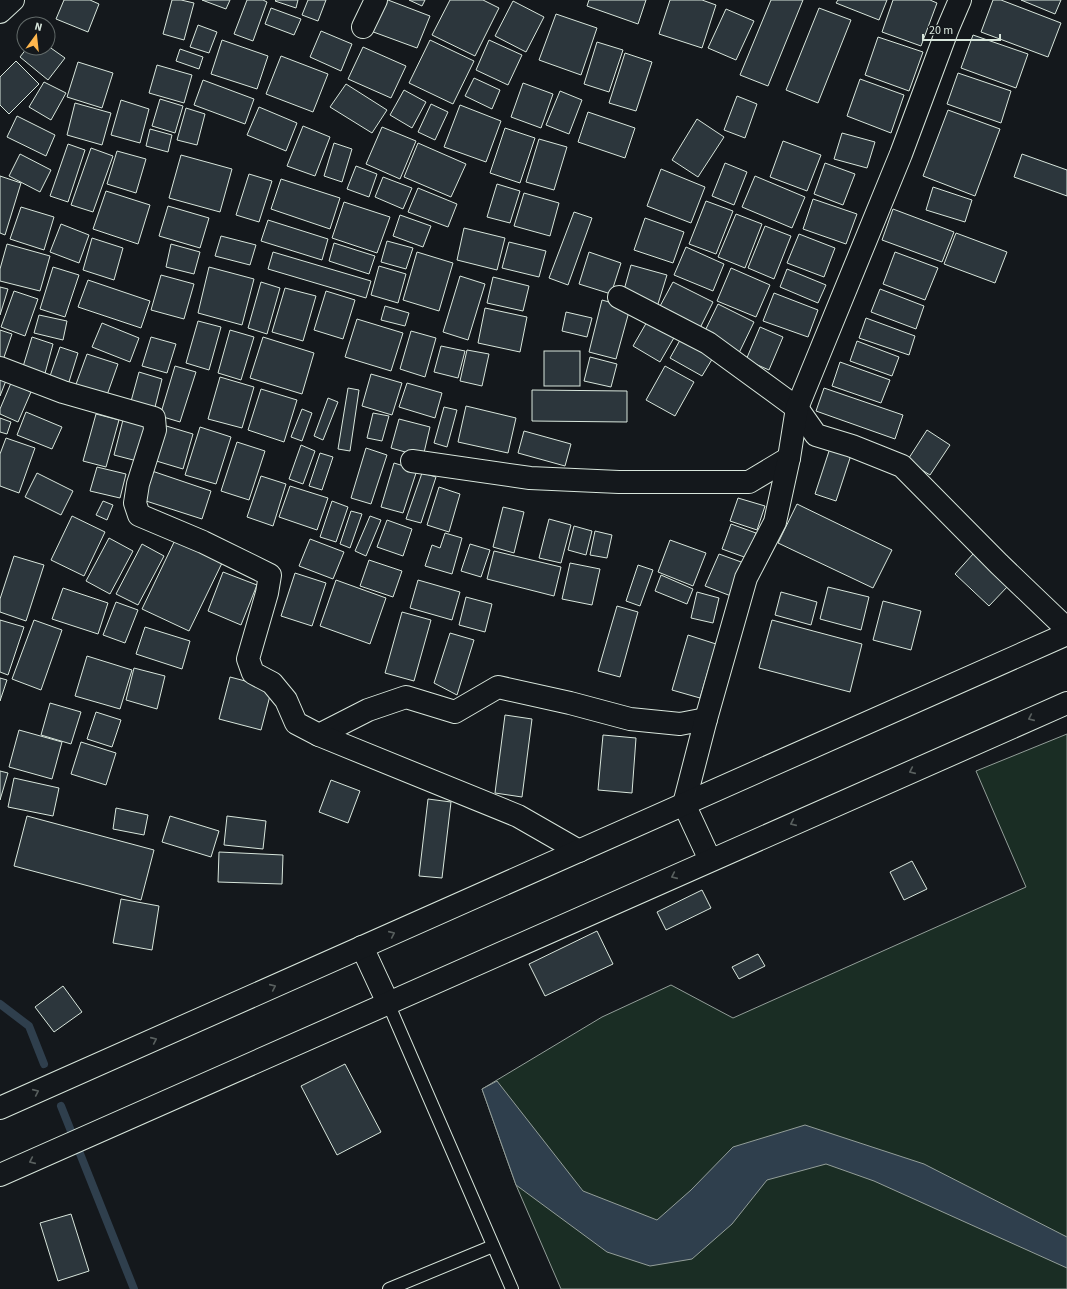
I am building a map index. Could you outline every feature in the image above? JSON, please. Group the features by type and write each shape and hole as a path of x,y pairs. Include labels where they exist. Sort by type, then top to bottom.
{"street":[{"path":"0,12 13,0"},
{"path":"363,27 376,0"},
{"path":"710,860 684,804 706,719 746,578 775,522 789,458 797,408 901,154 960,0"},
{"path":"619,297 708,343 797,408 816,435 852,446 902,466 999,564 1067,629"},
{"path":"0,368 63,392 154,418 155,430 138,484 135,503 139,515 203,542 270,575 267,593 248,659 253,673 272,683 286,700 296,723 319,735 518,816 579,851"},
{"path":"412,460 530,478 619,482 749,482 789,458"},
{"path":"0,1108 1067,634"},
{"path":"319,735 368,710 406,697 455,712 498,687 570,703 630,719 680,724 706,719"},
{"path":"0,1175 1067,703"},
{"path":"362,947 388,1003"}],"lane":[{"path":"388,1003 512,1289"},
{"path":"389,1289 493,1246"}],"green space":[{"path":"1067,734 1067,1289 561,1289 516,1185 482,1089 602,1017 671,985 733,1018 1026,887 976,771"}],"water":[{"path":"497,1081 583,1191 657,1220 691,1190 733,1147 805,1125 924,1164 1067,1237 1067,1268 874,1181 826,1164 767,1180 732,1224 692,1259 650,1266 607,1252 516,1185 482,1089"}],"building":[{"path":"64,0 90,0 99,4 88,32 56,19"},
{"path":"172,0 181,0 194,3 184,40 163,34"},
{"path":"202,0 230,0 226,9"},
{"path":"247,0 263,0 267,2 253,41 234,34"},
{"path":"298,0 296,8 275,1"},
{"path":"308,0 326,0 318,21 302,15"},
{"path":"379,0 388,0 430,16 417,48 368,30"},
{"path":"409,0 425,0 422,6"},
{"path":"450,0 483,0 499,8 475,56 432,35"},
{"path":"589,0 646,0 638,24 587,6"},
{"path":"670,0 702,0 716,5 702,48 659,34"},
{"path":"771,0 803,0 768,86 740,75"},
{"path":"838,0 887,0 879,20 836,3"},
{"path":"893,0 930,0 937,3 921,46 882,32"},
{"path":"993,0 1001,0 1061,23 1048,57 981,32"},
{"path":"1021,0 1061,0 1055,14"},
{"path":"513,1 544,17 526,52 495,36"},
{"path":"271,8 301,19 294,35 265,24"},
{"path":"819,8 851,20 818,103 786,90"},
{"path":"726,9 754,21 736,60 708,48"},
{"path":"556,14 597,28 581,75 539,60"},
{"path":"198,25 217,32 209,53 190,47"},
{"path":"321,31 352,44 341,71 310,57"},
{"path":"973,35 1028,54 1016,88 961,68"},
{"path":"878,37 923,52 909,91 865,75"},
{"path":"222,40 268,56 257,89 211,74"},
{"path":"430,40 474,61 453,104 409,83"},
{"path":"489,40 522,55 508,85 476,70"},
{"path":"597,42 623,50 609,92 584,84"},
{"path":"363,47 406,66 391,98 348,79"},
{"path":"180,49 203,57 199,69 176,61"},
{"path":"56,52 65,58 48,80 20,57 56,56"},
{"path":"625,53 652,62 636,111 609,103"},
{"path":"281,56 328,74 313,112 266,94"},
{"path":"16,61 39,84 9,114 0,105 0,77"},
{"path":"78,62 113,73 102,108 67,97"},
{"path":"157,65 192,75 184,103 149,93"},
{"path":"958,73 1011,91 1001,123 947,104"},
{"path":"474,78 500,90 492,109 465,96"},
{"path":"860,79 904,95 891,133 847,116"},
{"path":"203,80 254,99 245,124 194,105"},
{"path":"44,82 66,93 51,120 29,107"},
{"path":"523,83 553,94 541,128 511,117"},
{"path":"346,84 387,110 372,133 330,107"},
{"path":"404,90 426,102 412,128 390,115"},
{"path":"560,91 582,100 569,134 546,125"},
{"path":"737,96 757,104 745,138 724,130"},
{"path":"160,99 183,106 175,133 152,126"},
{"path":"121,100 149,109 140,143 111,135"},
{"path":"75,103 111,113 102,145 67,135"},
{"path":"431,104 448,112 435,140 418,132"},
{"path":"460,105 501,121 486,162 444,147"},
{"path":"259,107 297,123 286,151 247,135"},
{"path":"186,108 205,114 197,145 177,140"},
{"path":"948,110 1000,129 975,196 923,176"},
{"path":"588,112 635,128 625,158 578,142"},
{"path":"17,116 55,135 46,156 7,137"},
{"path":"697,119 724,137 698,177 672,160"},
{"path":"303,126 330,137 315,176 287,166"},
{"path":"382,127 416,141 400,179 366,164"},
{"path":"505,128 535,138 520,183 490,173"},
{"path":"150,129 172,135 168,152 146,146"},
{"path":"842,133 875,142 867,168 834,159"},
{"path":"539,139 567,147 554,190 526,182"},
{"path":"783,141 821,155 807,191 770,177"},
{"path":"334,143 352,149 342,182 324,176"},
{"path":"418,143 466,164 451,197 404,177"},
{"path":"68,144 85,150 68,202 50,196"},
{"path":"91,148 113,156 93,212 71,205"},
{"path":"117,151 146,159 136,193 107,184"},
{"path":"20,154 51,170 40,192 9,176"},
{"path":"1022,154 1067,170 1067,196 1014,177"},
{"path":"181,155 232,169 220,212 169,198"},
{"path":"725,163 747,172 734,205 712,196"},
{"path":"825,163 855,174 843,205 814,194"},
{"path":"356,166 377,174 369,197 347,189"},
{"path":"661,169 705,187 691,223 647,206"},
{"path":"249,174 272,181 259,222 236,215"},
{"path":"0,176 21,183 5,235 0,233"},
{"path":"755,176 805,197 792,228 742,207"},
{"path":"383,177 412,188 403,209 375,197"},
{"path":"281,179 340,198 330,229 271,209"},
{"path":"497,184 520,191 510,223 487,217"},
{"path":"933,187 972,200 965,222 926,210"},
{"path":"418,188 457,204 448,227 408,212"},
{"path":"106,191 150,205 138,244 93,229"},
{"path":"524,193 559,203 550,236 514,226"},
{"path":"813,199 857,214 846,244 803,229"},
{"path":"706,201 733,211 716,254 689,244"},
{"path":"344,202 390,217 377,253 332,238"},
{"path":"168,206 209,218 200,248 159,236"},
{"path":"21,207 54,217 44,250 10,239"},
{"path":"893,209 954,232 942,262 882,240"},
{"path":"574,212 592,218 568,285 549,278"},
{"path":"736,214 762,224 745,268 718,257"},
{"path":"400,215 431,226 423,247 393,236"},
{"path":"645,218 684,232 673,263 634,250"},
{"path":"268,220 328,239 322,260 261,241"},
{"path":"61,224 89,235 79,263 50,252"},
{"path":"765,226 791,236 774,279 748,268"},
{"path":"464,228 505,238 497,270 457,260"},
{"path":"956,233 1007,252 995,283 944,264"},
{"path":"799,234 835,248 824,277 787,263"},
{"path":"221,236 256,245 250,265 215,256"},
{"path":"92,238 123,248 114,280 83,270"},
{"path":"387,241 413,248 406,269 381,262"},
{"path":"509,242 546,251 539,277 502,268"},
{"path":"334,243 375,256 369,274 329,261"},
{"path":"7,244 50,256 40,291 0,281 0,269"},
{"path":"171,244 200,252 194,274 166,267"},
{"path":"686,247 724,264 713,291 674,275"},
{"path":"273,252 371,281 366,298 268,269"},
{"path":"417,252 453,263 439,311 403,300"},
{"path":"589,252 621,263 611,294 579,284"},
{"path":"895,252 938,268 925,300 883,284"},
{"path":"631,265 667,275 657,307 622,297"},
{"path":"379,266 406,274 398,303 371,295"},
{"path":"53,267 79,275 65,317 40,309"},
{"path":"209,267 254,279 242,325 198,313"},
{"path":"731,268 770,285 756,317 717,301"},
{"path":"787,269 826,285 818,303 780,287"},
{"path":"161,275 194,284 184,319 151,310"},
{"path":"460,276 485,284 468,340 443,332"},
{"path":"493,277 529,286 523,311 487,303"},
{"path":"88,280 150,301 141,328 78,307"},
{"path":"261,282 280,288 267,334 248,328"},
{"path":"673,282 713,302 700,328 659,308"},
{"path":"0,287 8,289 0,315"},
{"path":"285,288 316,296 303,341 272,332"},
{"path":"880,289 924,306 916,329 871,312"},
{"path":"14,291 38,299 25,336 1,327"},
{"path":"326,291 355,300 343,339 314,330"},
{"path":"774,293 818,310 808,337 763,321"},
{"path":"602,300 630,308 616,359 589,352"},
{"path":"718,304 754,322 739,353 703,335"},
{"path":"385,306 409,313 405,326 381,320"},
{"path":"485,308 527,317 520,352 478,343"},
{"path":"566,312 592,318 587,337 562,331"},
{"path":"39,315 67,321 63,340 34,333"},
{"path":"866,318 915,336 909,355 859,338"},
{"path":"357,319 403,333 391,371 345,357"},
{"path":"648,320 675,336 660,362 633,346"},
{"path":"198,321 221,327 209,370 186,363"},
{"path":"102,323 139,338 130,362 92,347"},
{"path":"760,327 783,337 769,370 746,360"},
{"path":"0,330 12,334 3,360 0,359"},
{"path":"230,330 254,337 241,380 218,373"},
{"path":"411,331 436,338 425,377 400,369"},
{"path":"684,333 717,351 702,376 670,358"},
{"path":"32,337 53,344 44,377 22,370"},
{"path":"151,337 176,344 167,373 142,366"},
{"path":"263,337 314,353 302,394 250,378"},
{"path":"857,341 899,357 892,376 850,361"},
{"path":"441,346 465,351 458,378 434,372"},
{"path":"60,347 78,353 68,385 49,379"},
{"path":"467,350 489,354 482,386 460,381"},
{"path":"544,351 580,351 580,386 544,386"},
{"path":"87,354 118,364 106,398 75,387"},
{"path":"590,357 617,364 611,387 584,381"},
{"path":"840,362 890,380 881,403 832,386"},
{"path":"175,366 196,372 180,422 160,416"},
{"path":"665,366 694,382 675,416 646,400"},
{"path":"139,372 162,379 154,411 130,405"},
{"path":"371,374 402,383 392,415 362,406"},
{"path":"0,375 7,378 0,396"},
{"path":"220,377 254,387 242,428 208,419"},
{"path":"11,383 31,392 18,422 0,414 0,409"},
{"path":"407,383 442,393 435,418 399,407"},
{"path":"348,388 359,390 350,451 338,449"},
{"path":"824,388 903,415 895,439 816,411"},
{"path":"261,389 297,400 284,442 248,430"},
{"path":"532,390 627,391 627,422 532,421"},
{"path":"328,398 338,402 323,440 314,436"},
{"path":"466,406 516,418 508,453 458,442"},
{"path":"444,407 457,410 447,447 434,443"},
{"path":"302,409 312,413 302,441 291,437"},
{"path":"26,412 62,427 52,449 17,435"},
{"path":"373,413 389,416 382,441 367,438"},
{"path":"96,414 119,420 106,467 83,461"},
{"path":"124,416 151,423 141,462 114,455"},
{"path":"0,418 11,422 7,434 0,432"},
{"path":"399,419 430,427 423,457 391,448"},
{"path":"163,425 193,434 183,469 153,460"},
{"path":"200,427 231,437 216,484 185,475"},
{"path":"927,430 950,445 930,475 907,461"},
{"path":"524,431 571,444 565,466 518,453"},
{"path":"6,438 35,448 19,493 0,486 0,454"},
{"path":"237,442 265,451 249,500 221,491"},
{"path":"301,445 315,451 303,484 289,479"},
{"path":"831,445 852,452 836,501 815,494"},
{"path":"366,448 387,455 371,504 351,498"},
{"path":"320,453 333,457 322,490 309,486"},
{"path":"394,463 417,470 403,513 381,507"},
{"path":"97,467 126,474 120,498 90,491"},
{"path":"152,471 211,491 202,519 143,500"},
{"path":"37,473 73,491 61,515 25,497"},
{"path":"422,473 436,477 421,523 406,519"},
{"path":"261,476 286,484 273,526 247,517"},
{"path":"290,486 328,498 317,530 279,517"},
{"path":"439,487 460,494 449,532 427,525"},
{"path":"738,498 765,506 757,530 730,521"},
{"path":"103,501 113,505 107,520 96,515"},
{"path":"332,501 348,507 336,542 320,537"},
{"path":"797,504 892,550 873,588 778,543"},
{"path":"503,507 524,512 514,553 493,547"},
{"path":"351,511 362,514 350,548 340,544"},
{"path":"72,516 105,532 84,576 51,560"},
{"path":"370,516 381,520 366,556 355,551"},
{"path":"549,519 571,525 561,563 539,558"},
{"path":"387,520 412,529 403,556 377,547"},
{"path":"731,524 756,533 747,558 722,549"},
{"path":"574,526 592,531 586,555 568,550"},
{"path":"595,531 612,535 607,558 590,555"},
{"path":"445,533 462,538 452,574 425,566 432,545 440,548"},
{"path":"109,538 133,551 110,594 86,581"},
{"path":"176,538 223,561 189,631 142,609"},
{"path":"310,539 344,552 333,579 299,566"},
{"path":"670,540 706,553 693,586 658,572"},
{"path":"142,544 164,556 138,605 116,594"},
{"path":"470,544 490,550 481,577 461,571"},
{"path":"494,551 561,567 554,596 487,579"},
{"path":"719,554 744,563 731,596 705,586"},
{"path":"973,554 1008,586 989,606 955,574"},
{"path":"14,556 44,565 26,621 0,612 0,599"},
{"path":"369,560 402,571 393,597 360,586"},
{"path":"570,563 600,569 592,605 562,599"},
{"path":"638,565 653,570 640,606 626,601"},
{"path":"223,572 257,585 241,625 208,611"},
{"path":"295,573 326,583 312,626 281,616"},
{"path":"661,575 693,589 687,604 655,591"},
{"path":"336,580 386,598 370,644 320,626"},
{"path":"418,580 460,592 452,620 410,608"},
{"path":"828,587 869,597 861,630 820,619"},
{"path":"63,588 108,603 98,634 52,619"},
{"path":"697,592 719,598 713,623 691,618"},
{"path":"781,592 817,602 811,625 775,615"},
{"path":"466,597 492,604 485,632 459,625"},
{"path":"883,601 921,611 911,650 873,640"},
{"path":"116,602 138,610 125,643 103,635"},
{"path":"617,606 638,612 620,677 598,671"},
{"path":"402,612 431,620 414,681 385,673"},
{"path":"0,620 24,627 8,675 0,672"},
{"path":"34,620 62,630 41,690 12,679"},
{"path":"772,620 862,644 850,692 759,668"},
{"path":"145,627 190,641 182,669 136,654"},
{"path":"450,633 474,640 457,695 434,683"},
{"path":"688,635 716,644 700,698 672,690"},
{"path":"87,656 132,670 120,709 75,696"},
{"path":"134,668 165,676 157,709 126,700"},
{"path":"230,677 272,688 261,730 219,719"},
{"path":"0,678 7,680 0,701"},
{"path":"50,703 81,712 71,744 41,735"},
{"path":"96,712 121,720 112,747 87,739"},
{"path":"505,715 532,719 522,797 495,793"},
{"path":"19,730 62,742 52,779 9,767"},
{"path":"603,735 636,738 632,793 598,790"},
{"path":"81,742 116,753 106,785 71,774"},
{"path":"0,771 8,773 0,800"},
{"path":"14,778 59,788 53,816 8,807"},
{"path":"331,780 360,791 348,823 319,812"},
{"path":"428,799 451,802 442,878 419,876"},
{"path":"116,808 148,815 144,835 113,829"},
{"path":"27,816 154,850 141,900 14,866"},
{"path":"170,816 219,831 211,857 162,842"},
{"path":"227,816 266,821 263,849 224,845"},
{"path":"219,852 283,855 282,884 218,882"},
{"path":"912,861 927,889 904,900 890,872"},
{"path":"702,890 711,908 666,930 657,912"},
{"path":"121,899 159,906 152,950 113,943"},
{"path":"597,931 613,964 545,996 529,964"},
{"path":"758,954 765,966 739,979 732,967"},
{"path":"63,986 82,1012 54,1032 35,1007"},
{"path":"345,1064 381,1132 337,1155 301,1086"},
{"path":"71,1214 89,1271 58,1281 40,1223"}],"waterway":[{"path":"0,1004 29,1026 44,1064"},
{"path":"61,1106 134,1289"}]}
